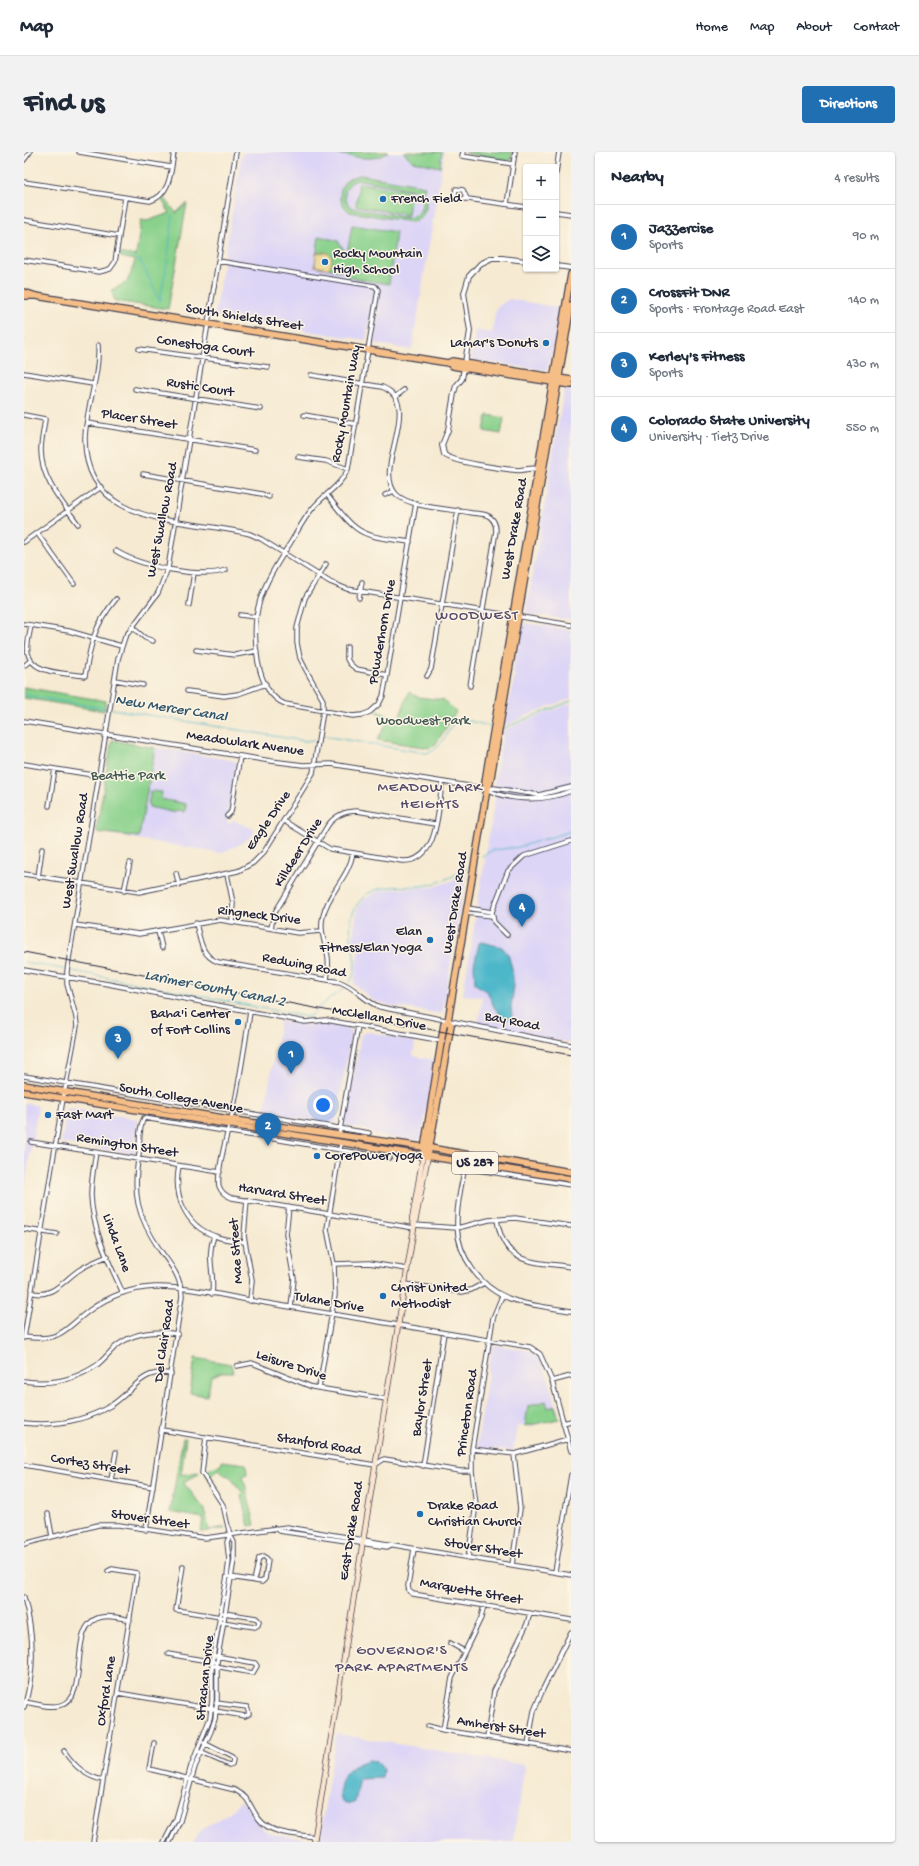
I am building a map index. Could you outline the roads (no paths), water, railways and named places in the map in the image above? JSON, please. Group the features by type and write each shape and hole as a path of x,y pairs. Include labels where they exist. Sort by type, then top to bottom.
{"main road":[{"name":"West Drake Road","path":"427,1147 436,1110 437,1068 450,1025 448,1020 466,910 487,789 490,783 497,745 537,512 561,328 571,274"},
{"path":"567,290 569,297 567,310 569,315"},
{"name":"South Shields Street","path":"24,292 36,296 451,365 452,361 482,371 555,380 571,380"},
{"name":"South Shields Street","path":"24,296 36,296"},
{"name":"West Drake Road","path":"487,789 485,782 538,469 571,305"},
{"path":"561,328 565,339"},
{"name":"South Shields Street","path":"465,366 479,365 505,369 571,385"},
{"path":"482,371 486,369 502,372 505,369"},
{"path":"537,512 535,504 540,471 538,469"},
{"path":"493,734 496,737 497,745"},
{"name":"West Drake Road","path":"427,1147 445,1041"},
{"name":"South College Avenue","path":"24,1085 230,1119 427,1147 571,1172"},
{"name":"South College Avenue","path":"24,1092 227,1129 425,1155 466,1165 571,1179"},
{"path":"312,1139 316,1136 336,1138 338,1135"},
{"path":"341,1143 344,1140 360,1142 364,1139"},
{"name":"East Drake Road","path":"314,1839 414,1226 412,1220 427,1147"}],"street":[{"path":"24,160 29,152"},
{"path":"79,152 172,167"},
{"path":"24,182 146,201 160,196 167,187 174,152"},
{"name":"West Swallow Road","path":"24,1338 55,1145 77,1026 67,978 121,646 132,627 158,593 168,568 236,152"},
{"path":"462,152 462,156 513,164"},
{"path":"507,204 515,152"},
{"path":"557,164 559,152"},
{"path":"24,260 101,272 110,269 115,262 125,198"},
{"path":"467,199 523,207"},
{"path":"559,212 571,214"},
{"path":"24,220 119,236"},
{"path":"523,262 502,258 487,260 472,270 465,286 465,300 470,331 465,366 462,379 456,386 448,430 442,445 444,454 453,460 516,470 529,468 538,469"},
{"name":"Rocky Mountain Way","path":"218,261 376,286 378,290 348,469 340,483 312,510 284,553 265,584 259,600 256,617 259,667 271,694 280,702 323,711"},
{"path":"559,266 571,268"},
{"path":"98,344 87,423 87,454 91,468 101,487 114,500 135,512 250,534 341,587 482,612 571,625"},
{"name":"Conestoga Court","path":"139,349 268,367"},
{"path":"24,373 93,384"},
{"path":"311,375 382,387 390,391 395,397 400,412 390,474 390,483 394,491 404,500 416,504 486,515 493,520 496,526 470,686"},
{"name":"Rustic Court","path":"136,389 261,409"},
{"path":"395,397 404,390"},
{"path":"24,415 45,419 41,450 44,468 50,485 78,524"},
{"path":"304,416 356,424"},
{"name":"Placer Street","path":"87,423 255,450"},
{"path":"298,456 326,461 348,469"},
{"path":"143,474 262,494 269,497"},
{"path":"24,542 101,487"},
{"path":"385,495 394,491"},
{"path":"327,495 352,525 361,531 374,536 410,542"},
{"name":"Powderhorn Drive","path":"323,711 353,716 370,712 382,699 401,598 416,504"},
{"path":"427,676 431,669 458,510"},
{"path":"37,533 74,584"},
{"path":"116,551 143,564 212,574 226,570"},
{"name":"Eagle Drive","path":"24,874 124,891 146,891 243,870 257,860 311,778 315,764 323,711 322,695 303,664 297,639 298,622 302,606 326,564"},
{"path":"189,605 194,572"},
{"path":"359,598 362,582"},
{"path":"31,625 27,647 31,660 42,669 85,676 93,638 100,620 116,599"},
{"path":"240,615 256,617"},
{"path":"24,624 69,631 121,646"},
{"path":"132,627 145,638 153,641"},
{"path":"347,647 347,659 354,668 387,676"},
{"path":"196,650 235,655 257,651"},
{"path":"25,664 31,660"},
{"path":"115,680 143,685"},
{"path":"187,691 224,696 238,694 266,684"},
{"name":"Meadowlark Avenue","path":"24,721 296,765 331,764 487,789"},
{"path":"226,816 231,812 240,756"},
{"path":"24,764 99,776"},
{"path":"49,806 55,768"},
{"path":"284,821 330,849 402,860 414,860 422,855 430,846 442,782"},
{"path":"487,789 494,788 539,795 571,787"},
{"path":"487,789 494,793 530,799 551,798 571,792"},
{"name":"Killdeer Drive","path":"271,928 274,914 330,822 338,816 348,812 357,811 435,824"},
{"path":"507,936 498,926 492,914 505,876 513,864 532,853 571,841"},
{"path":"38,877 42,849"},
{"path":"327,980 329,963 322,931 322,920 325,908 348,872 353,853"},
{"path":"124,891 130,863"},
{"path":"176,873 179,885"},
{"path":"226,874 233,903 232,922"},
{"path":"466,910 492,914"},
{"name":"Ringneck Drive","path":"75,925 133,934 216,920 303,933 322,931"},
{"name":"Redwing Road","path":"196,924 204,951 215,960 348,985 368,1002 380,1007 448,1020"},
{"path":"158,931 162,948"},
{"name":"McClelland Drive","path":"24,970 108,984 305,1022 326,1020 445,1041"},
{"name":"Harvard Street","path":"250,1012 233,1111 227,1129 220,1172 219,1186 229,1197 329,1214 414,1226 457,1228 497,1219 524,1218 571,1226"},
{"name":"Bay Road","path":"448,1020 571,1045"},
{"path":"338,1135 358,1026"},
{"path":"24,1076 369,1133"},
{"name":"Del Clair Road","path":"146,1530 178,1334 182,1307 182,1290 175,1271 146,1229 139,1212 135,1187 142,1123 144,1118 227,1129"},
{"path":"227,1129 390,1158"},
{"name":"Remington Street","path":"31,1142 220,1172"},
{"path":"319,1388 336,1284 334,1264 328,1235 329,1214 341,1143"},
{"name":"Linda Lane","path":"96,1152 91,1185 92,1204 97,1232 123,1293"},
{"path":"571,1185 466,1165 458,1208 457,1228 461,1245 468,1260 484,1283 502,1296 522,1302 571,1311"},
{"path":"179,1166 178,1190 185,1211 196,1225 214,1236 245,1242"},
{"name":"Mae Street","path":"247,1200 244,1227 245,1242 252,1280 250,1301"},
{"path":"289,1207 286,1234 294,1278 290,1307"},
{"path":"497,1219 503,1242 517,1257 527,1261 571,1267"},
{"path":"24,1229 58,1234"},
{"path":"212,1294 214,1275 209,1252 214,1236"},
{"path":"31,1292 40,1294 52,1291 80,1269 108,1256"},
{"path":"334,1264 369,1263 407,1269"},
{"path":"404,1284 462,1292 471,1290 484,1283"},
{"name":"Tulane Drive","path":"24,1338 42,1339 60,1334 98,1305 123,1293 149,1287 212,1294 530,1347 536,1350 542,1357 552,1381 571,1451"},
{"name":"Princeton Road","path":"468,1558 476,1505 472,1471 472,1449 494,1314 502,1296"},
{"path":"24,1381 42,1383 68,1379 91,1369 102,1361 117,1346 136,1336 157,1332 178,1334"},
{"name":"Baylor Street","path":"423,1466 444,1333"},
{"name":"Leisure Drive","path":"237,1366 252,1363 302,1384 386,1399"},
{"path":"24,1423 54,1424 85,1418 117,1401 146,1376 158,1372 171,1374"},
{"path":"552,1381 571,1376"},
{"path":"563,1423 571,1421"},
{"name":"Stanford Road","path":"162,1430 375,1465 384,1459 460,1472 472,1471"},
{"name":"Strachan Drive","path":"170,1842 180,1821 201,1753 213,1725 217,1703 217,1664 235,1551 234,1542 230,1535 222,1501 202,1473 206,1437"},
{"path":"472,1449 514,1454 568,1439"},
{"path":"111,1480 116,1452"},
{"path":"512,1565 520,1509 514,1454"},
{"name":"Cortez Street","path":"24,1466 153,1487"},
{"path":"555,1572 571,1475"},
{"path":"48,1514 52,1536"},
{"name":"Stover Street","path":"24,1544 98,1525 119,1525 198,1538 230,1535 287,1526 363,1541 388,1543 391,1545 571,1575"},
{"name":"Strachan Drive","path":"164,1842 177,1814 197,1750 209,1724 212,1710 212,1663 227,1576 227,1542 230,1535"},
{"name":"Marquette Street","path":"414,1549 408,1586 412,1593 571,1620"},
{"path":"227,1576 254,1581 262,1582 265,1579 268,1560 264,1556 259,1558 254,1581"},
{"path":"183,1566 176,1610 220,1617 224,1620 255,1627 259,1621 256,1618 220,1612"},
{"name":"Oxford Lane","path":"93,1842 137,1573 112,1569 108,1571"},
{"path":"24,1597 30,1622 33,1652 30,1687 24,1707"},
{"path":"443,1730 452,1678 481,1618 484,1605"},
{"path":"486,1737 494,1692 526,1627 530,1613"},
{"path":"25,1702 56,1706 66,1703 74,1691 83,1635 89,1624 104,1616 130,1620"},
{"path":"219,1622 224,1620"},
{"path":"528,1744 538,1702 548,1677 571,1632"},
{"path":"450,1643 464,1651"},
{"path":"168,1654 254,1673 257,1666 255,1663 213,1656"},
{"path":"118,1693 246,1716 249,1714 247,1707 212,1702"},
{"name":"Amherst Street","path":"428,1726 443,1730 571,1751"},
{"path":"197,1750 229,1765 232,1764 232,1757 202,1741"},
{"path":"154,1743 149,1769 240,1793 247,1798 258,1818 268,1828 314,1839"},
{"path":"64,1752 72,1763 82,1771 91,1777 103,1780"}],"water":[{"path":"481,942 502,947 508,954 512,968 514,986 511,1007 512,1017 505,1021 494,1007 487,991 475,984 474,965 479,943"},
{"path":"370,1760 379,1763 383,1770 382,1778 360,1779 355,1802 352,1804 345,1804 342,1802 340,1794 342,1780 350,1769 362,1762"}],"waterway":[{"path":"168,255 173,215"},
{"path":"134,257 141,262 160,301 168,258"},
{"name":"New Mercer Canal","path":"24,695 109,709"},
{"name":"New Mercer Canal","path":"504,728 571,701"},
{"name":"New Mercer Canal","path":"112,709 304,741 314,740"},
{"name":"New Mercer Canal","path":"323,736 426,753 431,752 440,745 455,722 465,720 490,726"},
{"name":"Larimer County Canal 2","path":"482,856 493,850 519,847 571,831"},
{"name":"Larimer County Canal 2","path":"350,982 354,974 355,965 350,926 352,916 357,905 364,897 372,891 381,888 422,886 432,884 445,880 466,869"},
{"name":"Larimer County Canal 2","path":"24,962 63,969"},
{"name":"Larimer County Canal 2","path":"73,971 307,1017 312,1015 319,1007 345,988"}],"railway":[{"path":"24,952 351,1015 571,1055"}],"place":[{"name":"French Field","path":"383,199"},
{"name":"Rocky Mountain High School","path":"325,262"},
{"name":"Lamar's Donuts","path":"546,343"},
{"name":"Colorado State University","path":"522,927"},
{"name":"Elan Fitness/Elan Yoga","path":"430,940"},
{"name":"Baha'i Center of Fort Collins","path":"238,1022"},
{"name":"Kerley's Fitness","path":"118,1059"},
{"name":"Jazzercise","path":"291,1074"},
{"name":"Fast Mart","path":"48,1115"},
{"name":"CrossFit DNR","path":"268,1146"},
{"name":"CorePower Yoga","path":"317,1156"},
{"name":"Christ United Methodist","path":"383,1296"},
{"name":"Drake Road Christian Church","path":"420,1514"}],"district":[{"name":"WOODWEST","path":"477,616"},
{"name":"MEADOW LARK HEIGHTS","path":"430,796"},
{"name":"GOVERNOR'S PARK APARTMENTS","path":"402,1660"}],"park label":[{"name":"Woodwest Park","path":"423,721"},
{"name":"Beattie Park","path":"128,776"}]}
